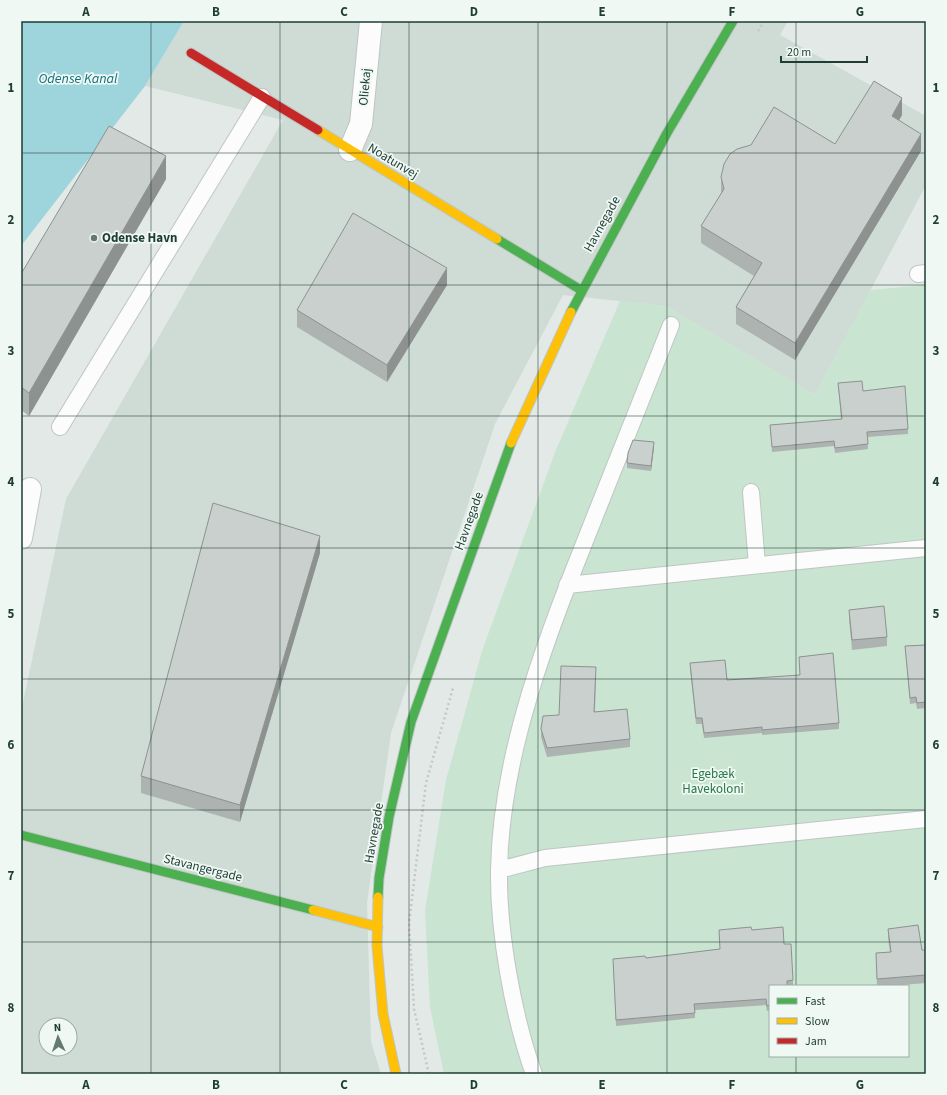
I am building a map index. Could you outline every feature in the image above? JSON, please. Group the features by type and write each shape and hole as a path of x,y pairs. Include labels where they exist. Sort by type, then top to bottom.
{"street":[{"name":"Oliekaj","path":"350,150 361,124 370,21"},
{"name":"Havnegade","path":"396,1074 383,1014 377,946 379,878 389,817 411,722 516,429 581,290 667,133 733,21"},
{"name":"Noatunvej","path":"191,53 581,290"},
{"path":"21,538 30,489"},
{"name":"Stavangergade","path":"21,835 378,927"}],"lane":[{"path":"60,427 262,97"},
{"path":"534,1074 514,1003 503,930 499,870 505,803 520,730 540,662 567,585 671,325"},
{"path":"751,492 757,565"},
{"path":"567,585 926,548"},
{"path":"499,870 545,858 926,819"}],"path":[{"path":"758,32 764,21"},
{"path":"429,1074 414,1009 409,923 426,783 454,686"}],"shaded area":[{"path":"184,21 788,21 780,35 926,116 926,185 815,395 666,306 563,295 495,424 391,733 367,903 371,1042 381,1074 21,1074 21,712 66,499 283,120 145,86"}],"green space":[{"name":"Egebæk Havekoloni","path":"926,285 926,1074 444,1074 430,1007 425,911 446,780 483,648 556,450 620,301 666,306 815,395 870,290"}],"water":[{"name":"Odense Kanal","path":"21,21 184,21 145,86 21,246"}],"building":[{"path":"874,81 902,98 892,116 921,134 795,343 736,307 762,263 701,226 724,189 721,177 724,164 730,154 737,149 751,145 774,107 835,144"},
{"name":"Odense Havn","path":"109,126 166,156 29,393 21,387 21,274"},
{"path":"353,213 447,268 387,365 297,310"},
{"path":"862,381 863,391 905,386 908,429 867,432 868,444 835,448 834,441 772,447 770,425 842,419 838,383"},
{"path":"633,440 654,442 651,466 627,463 628,453"},
{"path":"213,503 320,536 240,805 141,776"},
{"path":"884,606 887,637 852,640 849,610"},
{"path":"926,645 926,702 917,703 916,697 910,698 905,646"},
{"path":"833,653 839,723 762,730 762,727 704,733 702,718 696,718 690,663 725,660 727,680 800,675 799,657"},
{"path":"561,666 596,667 594,712 627,709 630,739 547,748 541,729 543,716 559,715"},
{"path":"918,925 922,950 926,950 926,975 877,979 876,953 891,952 888,929"},
{"path":"751,927 752,930 783,927 784,944 791,944 793,980 787,981 787,985 769,985 769,1005 767,1006 766,999 694,1004 695,1013 616,1020 613,959 645,956 646,958 720,949 719,930"}],"traffic: fast":[{"path":"571,312 667,133 733,21"},
{"path":"497,239 581,290"},
{"path":"378,897 379,878 389,817 411,722 511,443"},
{"path":"21,835 313,910"}],"traffic: slow":[{"path":"318,130 497,239"},
{"path":"511,443 571,312"},
{"path":"378,897 377,946 383,1014 396,1074"},
{"path":"313,910 378,927"}],"traffic: jam":[{"path":"191,53 318,130"}],"place":[{"name":"Odense Havn","path":"94,238"}]}
